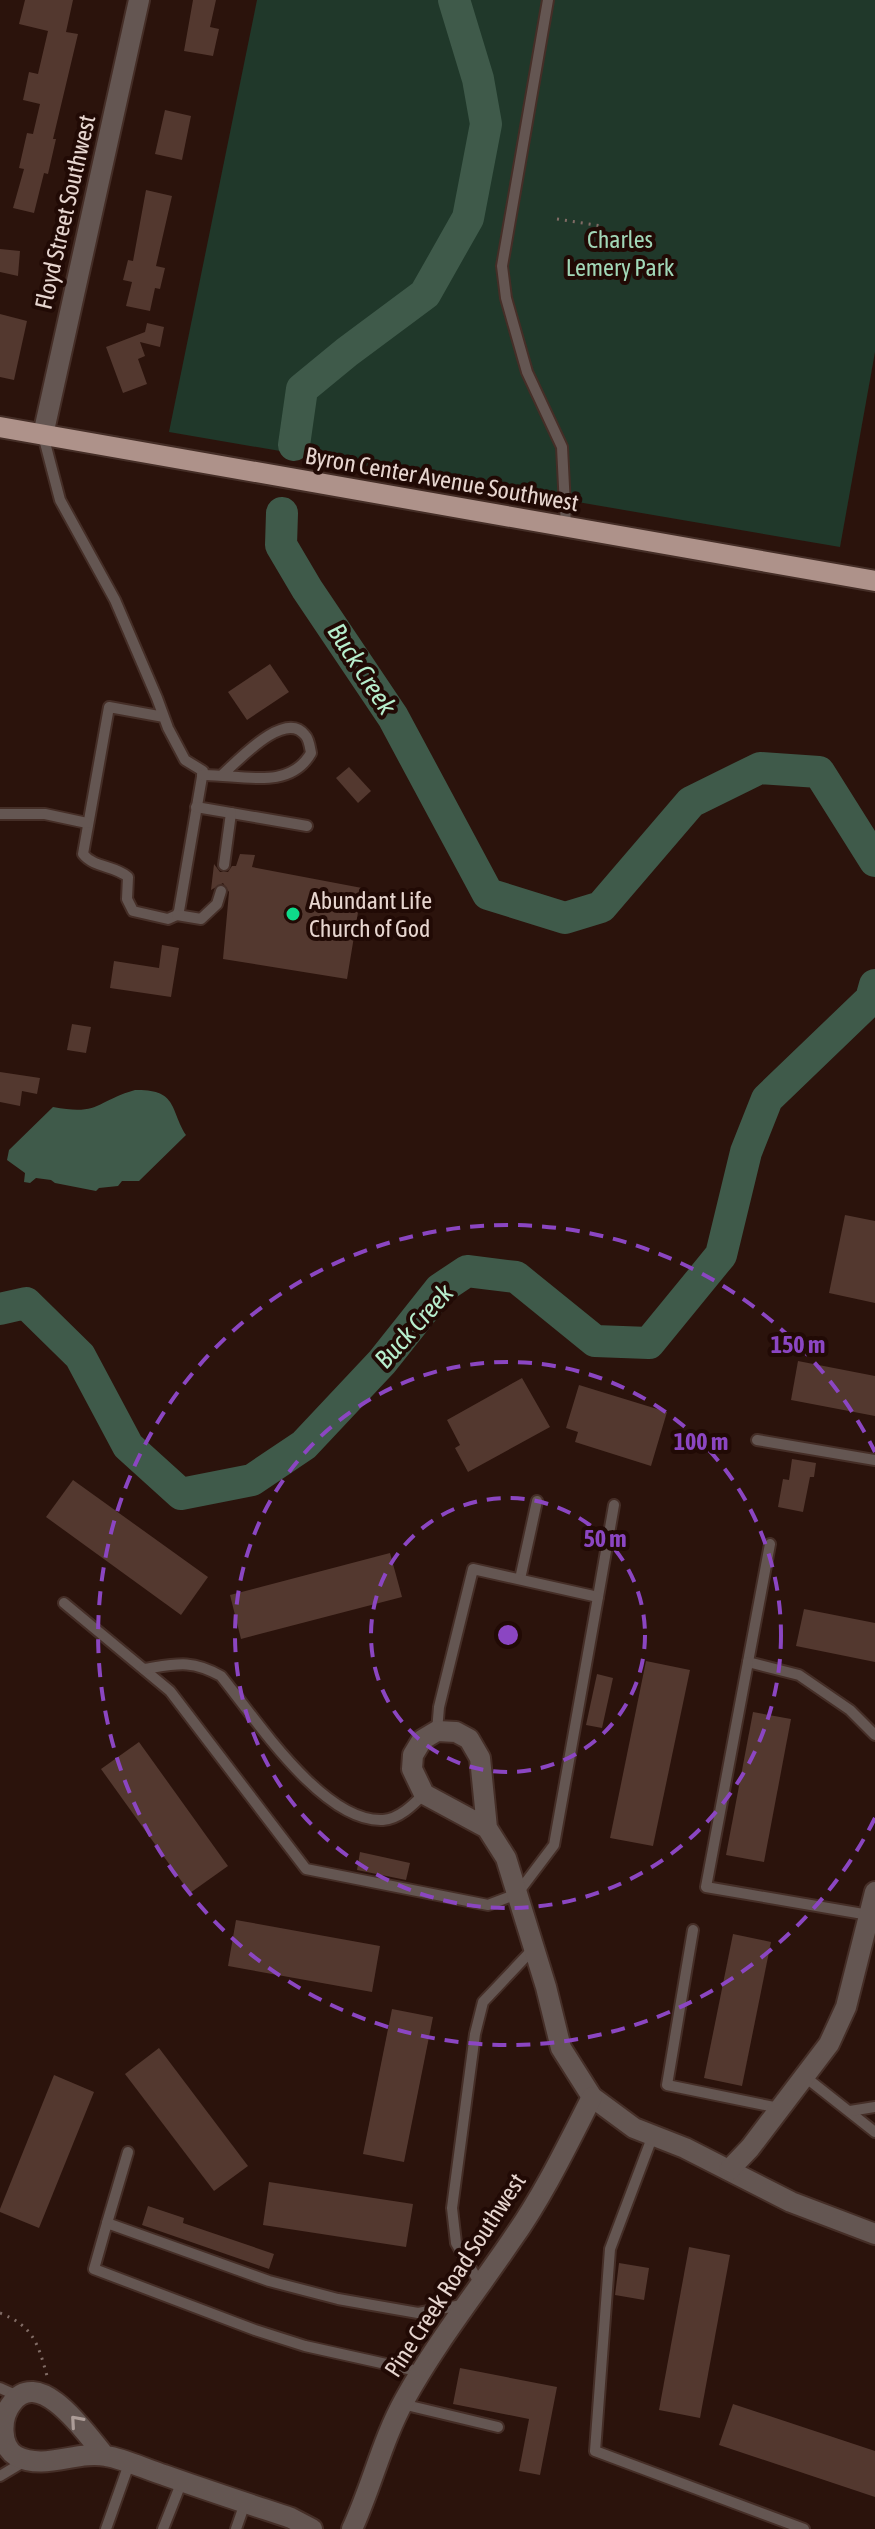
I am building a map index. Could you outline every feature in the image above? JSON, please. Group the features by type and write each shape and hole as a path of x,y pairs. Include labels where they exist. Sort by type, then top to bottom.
{"main road":[{"name":"Byron Center Avenue Southwest","path":"0,427 875,581"}],"street":[{"name":"Floyd Street Southwest","path":"43,435 139,0"},
{"path":"487,1828 424,1794 412,1769 413,1755 422,1740 437,1731 456,1732 469,1739 480,1758 487,1828 506,1858 561,2048 592,2097 634,2128 729,2170 791,2202 875,2234"},
{"path":"729,2170 750,2148 829,2044 846,2007 875,1892"},
{"name":"Pine Creek Road Southwest","path":"352,2529 382,2446 402,2404 464,2305 539,2199 592,2097"},
{"path":"104,2455 71,2414 42,2395 9,2392 1,2432 8,2450 27,2460 40,2462 104,2455 245,2503 304,2527"}],"lane":[{"path":"548,0 502,266 506,298 527,372 562,447 566,526"},
{"path":"43,435 60,500 115,600 185,760 203,771 177,915"},
{"path":"164,717 109,707 83,854 92,863 123,872 128,877 127,899 133,911 168,919 177,915 201,919 217,904 221,891"},
{"path":"202,775 277,779 306,762 311,753 306,735 295,727 273,732 222,775"},
{"path":"196,807 307,826"},
{"path":"224,865 231,813"},
{"path":"0,814 45,814 87,823"},
{"path":"757,1440 875,1460"},
{"path":"520,1579 537,1501"},
{"path":"64,1603 170,1691 306,1869 488,1905 517,1894 554,1845 614,1505"},
{"path":"770,1544 706,1887 869,1915"},
{"path":"437,1731 439,1707 473,1569 598,1597"},
{"path":"748,1662 799,1675 850,1710 875,1735"},
{"path":"144,1669 183,1663 201,1665 221,1676 311,1786 335,1805 359,1817 385,1820 410,1808 424,1794"},
{"path":"693,1930 667,2085 779,2108"},
{"path":"480,2284 456,2243 452,2208 475,2034 483,2002 534,1948"},
{"path":"804,2076 875,2132"},
{"path":"850,2111 875,2107"},
{"path":"653,2135 610,2249 595,2451 804,2529"},
{"path":"128,2152 94,2269 305,2346 422,2372"},
{"path":"107,2223 269,2281 338,2299 418,2313 464,2305"},
{"path":"402,2404 498,2427"},
{"path":"0,2476 27,2460"},
{"path":"106,2529 129,2464"},
{"path":"163,2529 182,2481"},
{"path":"236,2529 245,2503"}],"path":[{"path":"557,219 602,226"},
{"path":"0,2313 22,2322 32,2333 47,2374 42,2395"}],"green space":[{"name":"Charles Lemery Park","path":"257,0 875,0 875,352 840,547 169,432"}],"shaded area":[{"path":"135,1090 166,1097 186,1135 139,1181 122,1181 118,1186 96,1191 36,1178 30,1183 24,1182 25,1173 7,1160 9,1150 53,1107 80,1110"}],"building":[{"path":"25,0 73,0 66,32 78,34 53,139 56,139 48,174 44,173 34,213 13,208 24,169 19,168 27,133 33,134 40,104 23,100 29,72 38,74 48,31 19,24"},
{"path":"193,0 216,0 210,27 219,29 213,56 184,51"},
{"path":"165,110 191,116 182,160 155,154"},
{"path":"146,190 172,196 156,266 165,268 160,289 155,288 150,311 126,306 132,282 123,280 128,260 133,261"},
{"path":"0,249 20,251 18,276 0,272"},
{"path":"0,314 27,321 14,380 0,377"},
{"path":"147,323 164,327 160,347 140,342 145,356 138,359 147,384 123,393 106,347 145,332"},
{"path":"270,664 289,692 247,720 228,692"},
{"path":"349,767 371,791 358,803 336,778"},
{"name":"Abundant Life Church of God","path":"240,854 255,855 252,867 362,888 347,979 223,959 229,892 223,883 211,890 214,864 220,872 228,872 236,866"},
{"path":"162,945 179,948 171,997 110,988 114,961 159,968"},
{"path":"72,1024 91,1027 86,1053 67,1050"},
{"path":"0,1072 40,1078 37,1094 22,1091 20,1106 0,1102"},
{"path":"845,1215 875,1221 875,1303 829,1293"},
{"path":"798,1361 875,1376 875,1416 791,1400"},
{"path":"522,1378 550,1427 468,1472 455,1448 460,1445 447,1420"},
{"path":"579,1385 667,1412 651,1466 575,1442 578,1432 566,1428"},
{"path":"792,1459 816,1463 803,1512 778,1507 783,1479 789,1480"},
{"path":"73,1480 208,1577 181,1615 46,1517"},
{"path":"390,1553 402,1597 241,1639 230,1595"},
{"path":"804,1609 875,1623 875,1662 796,1646"},
{"path":"646,1661 690,1670 653,1846 610,1838"},
{"path":"597,1674 613,1678 602,1728 586,1725"},
{"path":"753,1712 791,1719 764,1862 726,1855"},
{"path":"139,1742 228,1866 190,1893 101,1769"},
{"path":"360,1852 410,1863 406,1880 357,1870"},
{"path":"236,1920 380,1946 372,1992 228,1966"},
{"path":"733,1934 771,1942 742,2086 704,2078"},
{"path":"392,2009 433,2017 404,2162 363,2154"},
{"path":"159,2048 248,2166 214,2191 125,2074"},
{"path":"54,2075 94,2092 39,2228 0,2212 0,2209"},
{"path":"269,2182 413,2204 406,2247 263,2225"},
{"path":"148,2206 184,2218 183,2223 274,2254 269,2269 142,2225"},
{"path":"689,2247 730,2255 700,2418 659,2410"},
{"path":"619,2263 649,2268 644,2300 615,2295"},
{"path":"460,2368 557,2387 540,2475 519,2471 529,2419 453,2404"},
{"path":"733,2404 875,2451 875,2497 719,2445"}],"waterway":[{"name":"Buck Creek","path":"294,445 302,389 425,294 468,218 486,124 478,79 454,0"},
{"name":"Buck Creek","path":"282,513 281,545 393,717 488,894 565,918 601,907 691,802 760,768 819,772 875,861"},
{"name":"Buck Creek","path":"0,1309 26,1303 80,1356 128,1446 181,1494 252,1480 304,1445 382,1362 440,1289 467,1271 516,1277 595,1341 649,1343 721,1255 746,1152 767,1099 871,999 875,985"}],"place":[{"name":"Abundant Life Church of God","path":"293,914"}]}
